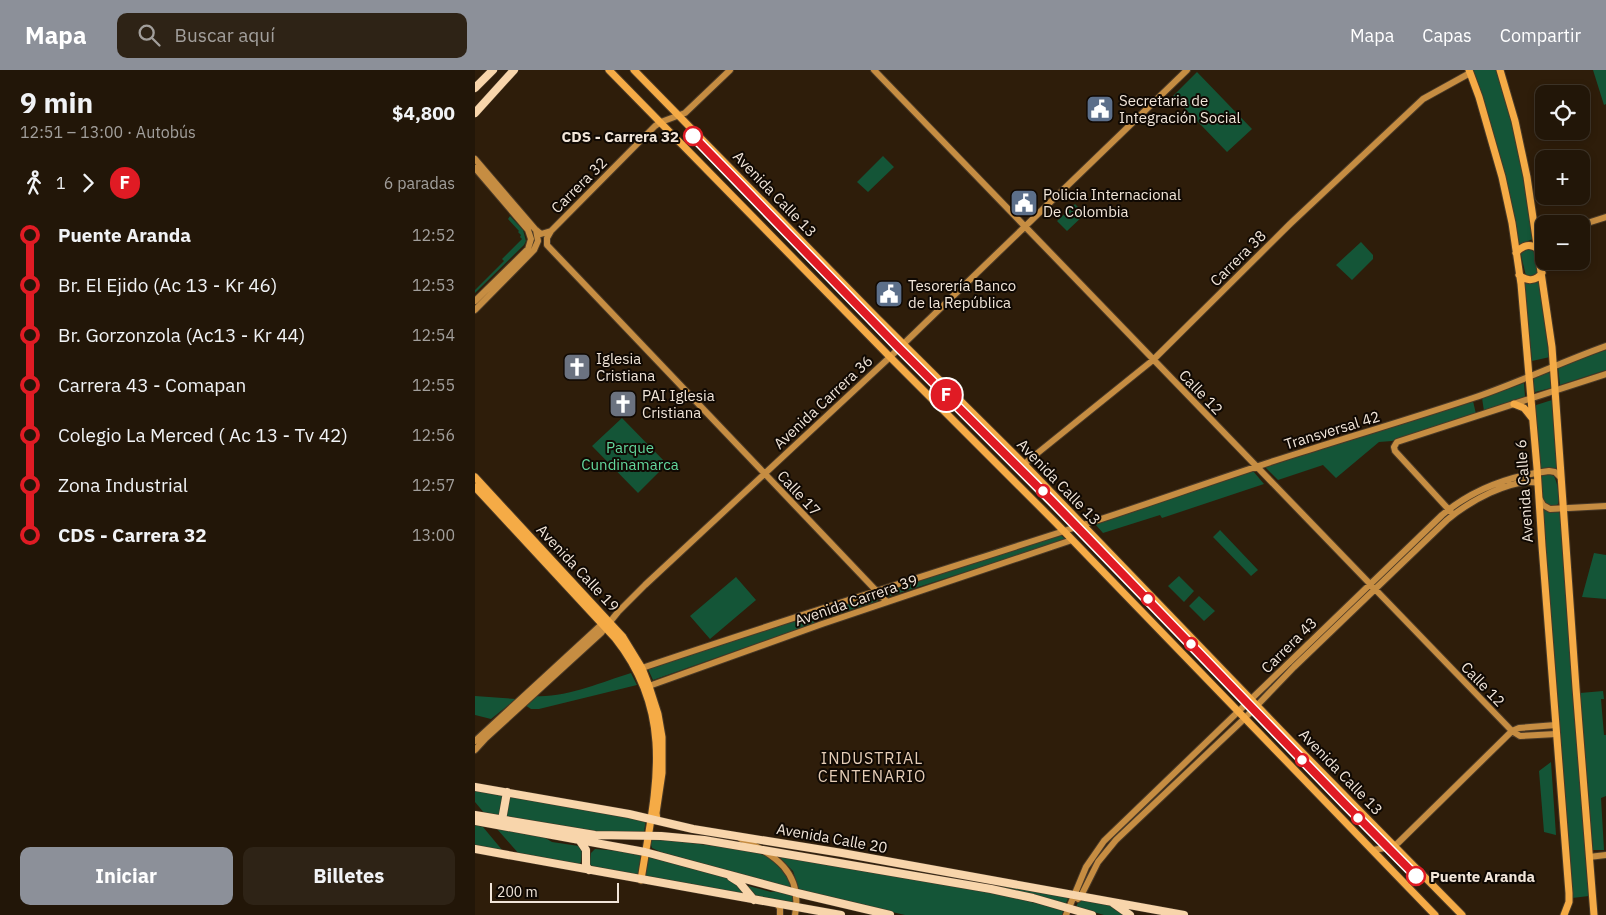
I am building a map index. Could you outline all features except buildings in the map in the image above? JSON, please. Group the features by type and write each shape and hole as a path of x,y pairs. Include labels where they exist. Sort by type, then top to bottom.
{"highway":[{"path":"475,88 493,70"},
{"path":"475,113 512,72"},
{"name":"Avenida Calle 20","path":"475,787 685,827 1184,915"},
{"path":"502,820 507,792"},
{"name":"Avenida Calle 20","path":"475,815 595,835 705,840 963,884 1026,897 1092,915"},
{"path":"475,821 645,852 797,893 890,915"},
{"path":"705,840 734,835"},
{"path":"580,841 586,850 585,865 589,870"},
{"path":"789,844 795,856"},
{"path":"475,849 777,904 796,911 841,915"},
{"path":"725,874 739,882 754,900"},
{"path":"963,884 972,877"},
{"path":"1110,901 1130,915"},
{"path":"833,914 835,902"}],"main road":[{"name":"Avenida Calle 13","path":"609,70 890,357 1063,530 1435,915"},
{"name":"Avenida Calle 13","path":"634,70 903,345 1083,524 1393,846 1462,915"},
{"path":"1500,70 1523,154 1535,215"},
{"name":"Avenida Calle 6","path":"1470,71 1502,177 1519,275 1533,419 1569,893 1569,902 1564,915"},
{"path":"1516,253 1521,247 1526,245 1535,247"},
{"path":"1542,270 1553,366 1594,915"},
{"path":"1519,275 1525,279 1532,280 1542,273"},
{"path":"1514,404 1525,408 1533,419"},
{"name":"Avenida Calle 19","path":"475,477 606,625 647,686"},
{"name":"Avenida Calle 19","path":"475,488 606,625 626,641 642,668 647,686"},
{"path":"641,880 647,836 653,820 657,771 657,744 647,686"}],"street":[{"name":"Carrera 32","path":"549,248 547,241 551,231 655,126 687,111 729,70"},
{"name":"Calle 12","path":"873,70 1511,732"},
{"name":"Avenida Carrera 36","path":"475,741 524,700 606,625 645,584 903,345 1187,70"},
{"name":"Carrera 38","path":"1024,464 1153,360 1333,183 1423,99 1470,71"},
{"path":"475,159 539,238 538,245 534,250 475,310"},
{"path":"475,168 532,229 541,234 551,231"},
{"path":"1590,222 1606,217"},
{"path":"475,301 528,248 532,229"},
{"path":"534,250 541,246 549,248"},
{"name":"Calle 17","path":"549,248 887,602"},
{"name":"Transversal 42","path":"1063,530 1432,411 1606,346"},
{"path":"1451,512 1395,451 1394,445 1399,441 1606,374"},
{"name":"Carrera 43","path":"1068,910 1078,895 1088,863 1104,841 1242,715 1369,585 1451,512 1488,486 1509,479 1537,472 1553,471 1561,478"},
{"name":"Carrera 43","path":"1254,702 1375,590 1451,512 1503,488 1525,482 1538,483"},
{"path":"1539,497 1547,508 1563,509 1606,506"},
{"name":"Avenida Carrera 39","path":"642,668 1063,530"},
{"name":"Avenida Carrera 39","path":"647,686 1072,540"},
{"name":"Avenida Carrera 36","path":"475,750 524,700"},
{"path":"1373,850 1393,846 1511,732 1519,728 1556,725"},
{"path":"1511,732 1520,736 1556,734"},
{"path":"734,835 763,850 778,860 788,871 797,893 796,911"},
{"path":"1589,857 1606,855"},
{"path":"777,904 780,915"}],"green space":[{"path":"1473,70 1497,70 1515,133 1527,192 1533,239 1518,245 1510,200 1499,157"},
{"path":"1593,70 1606,70 1606,104 1604,105"},
{"path":"1197,72 1252,129 1227,152 1173,96"},
{"path":"883,156 894,167 868,192 857,182"},
{"path":"1075,204 1085,214 1067,231 1057,221"},
{"path":"510,216 523,230 526,241 475,293 475,290 504,261 502,259 522,239 519,231 508,219"},
{"path":"1361,242 1373,255 1373,259 1352,280 1336,265"},
{"path":"1526,248 1533,250 1535,254 1535,270 1539,270 1537,277 1526,276 1520,251"},
{"path":"1539,279 1550,357 1532,361 1524,281"},
{"path":"1606,350 1606,370 1560,385 1558,367"},
{"path":"1547,372 1550,373 1551,388 1535,392 1532,378"},
{"path":"1524,383 1525,397 1484,411 1482,398"},
{"path":"1552,400 1558,472 1553,468 1540,469 1533,406"},
{"path":"1473,401 1476,414 1392,441 1379,442 1336,478 1323,465 1278,480 1265,467"},
{"name":"Parque Cundinamarca","path":"622,418 667,464 638,493 592,446"},
{"path":"1253,471 1264,484 1162,518 1160,515 1103,533 1095,524"},
{"path":"1547,473 1554,476 1558,486 1558,504 1554,507 1545,505 1540,486 1542,475"},
{"path":"1542,508 1547,511 1560,512 1589,896 1572,898"},
{"path":"1220,530 1258,570 1251,576 1213,537"},
{"path":"1060,534 1066,540 887,597 882,592"},
{"path":"1594,553 1606,555 1606,599 1582,597"},
{"path":"1179,576 1194,591 1184,602 1168,586"},
{"path":"736,577 756,600 710,639 690,616"},
{"path":"874,594 878,601 822,619 816,613"},
{"path":"1199,596 1215,611 1204,621 1189,606"},
{"path":"808,615 815,623 653,680 648,669"},
{"path":"631,673 637,685 539,709 531,709 525,705 534,696 559,695"},
{"path":"1603,691 1604,699 1601,699 1604,735 1606,735 1606,796 1601,798 1604,850 1593,850 1580,693"},
{"path":"475,696 516,699 491,719 475,715"},
{"path":"1551,762 1556,835 1544,832 1539,771"},
{"path":"475,789 503,795 499,816 485,814 475,802"},
{"path":"510,796 646,819 644,832 598,832 506,818"},
{"path":"475,825 483,827 503,851 475,846"},
{"path":"497,829 542,836 552,842 579,846 582,850 581,862 579,865 520,855"},
{"path":"649,839 709,845 760,854 770,858 781,867 792,888 661,852 652,848"},
{"path":"595,849 641,855 638,876 592,868 589,865 591,853"},
{"path":"648,857 727,878 742,890 745,896 645,878"},
{"path":"779,857 957,886 1027,901 1062,910 1063,912 1062,915 905,915 799,890 793,871"},
{"path":"974,879 1066,896 1068,899 1064,904 974,883"},
{"path":"745,885 794,896 794,905 757,897"},
{"path":"1080,898 1108,904 1126,915 1104,915 1076,907"}],"bus line":[{"name":"F","path":"693,136 831,279 1094,544 1416,876"}],"place":[{"name":"Secretaria de Integración Social","path":"1100,109"},
{"name":"CDS - Carrera 32","path":"693,136"},
{"name":"Policia Internacional De Colombia","path":"1024,203"},
{"name":"Tesorería Banco de la República","path":"889,294"},
{"name":"Iglesia Cristiana","path":"577,367"},
{"name":"PAI Iglesia Cristiana","path":"623,404"},
{"name":"Puente Aranda","path":"1416,876"}],"district":[{"name":"INDUSTRIAL CENTENARIO","path":"872,767"}]}
